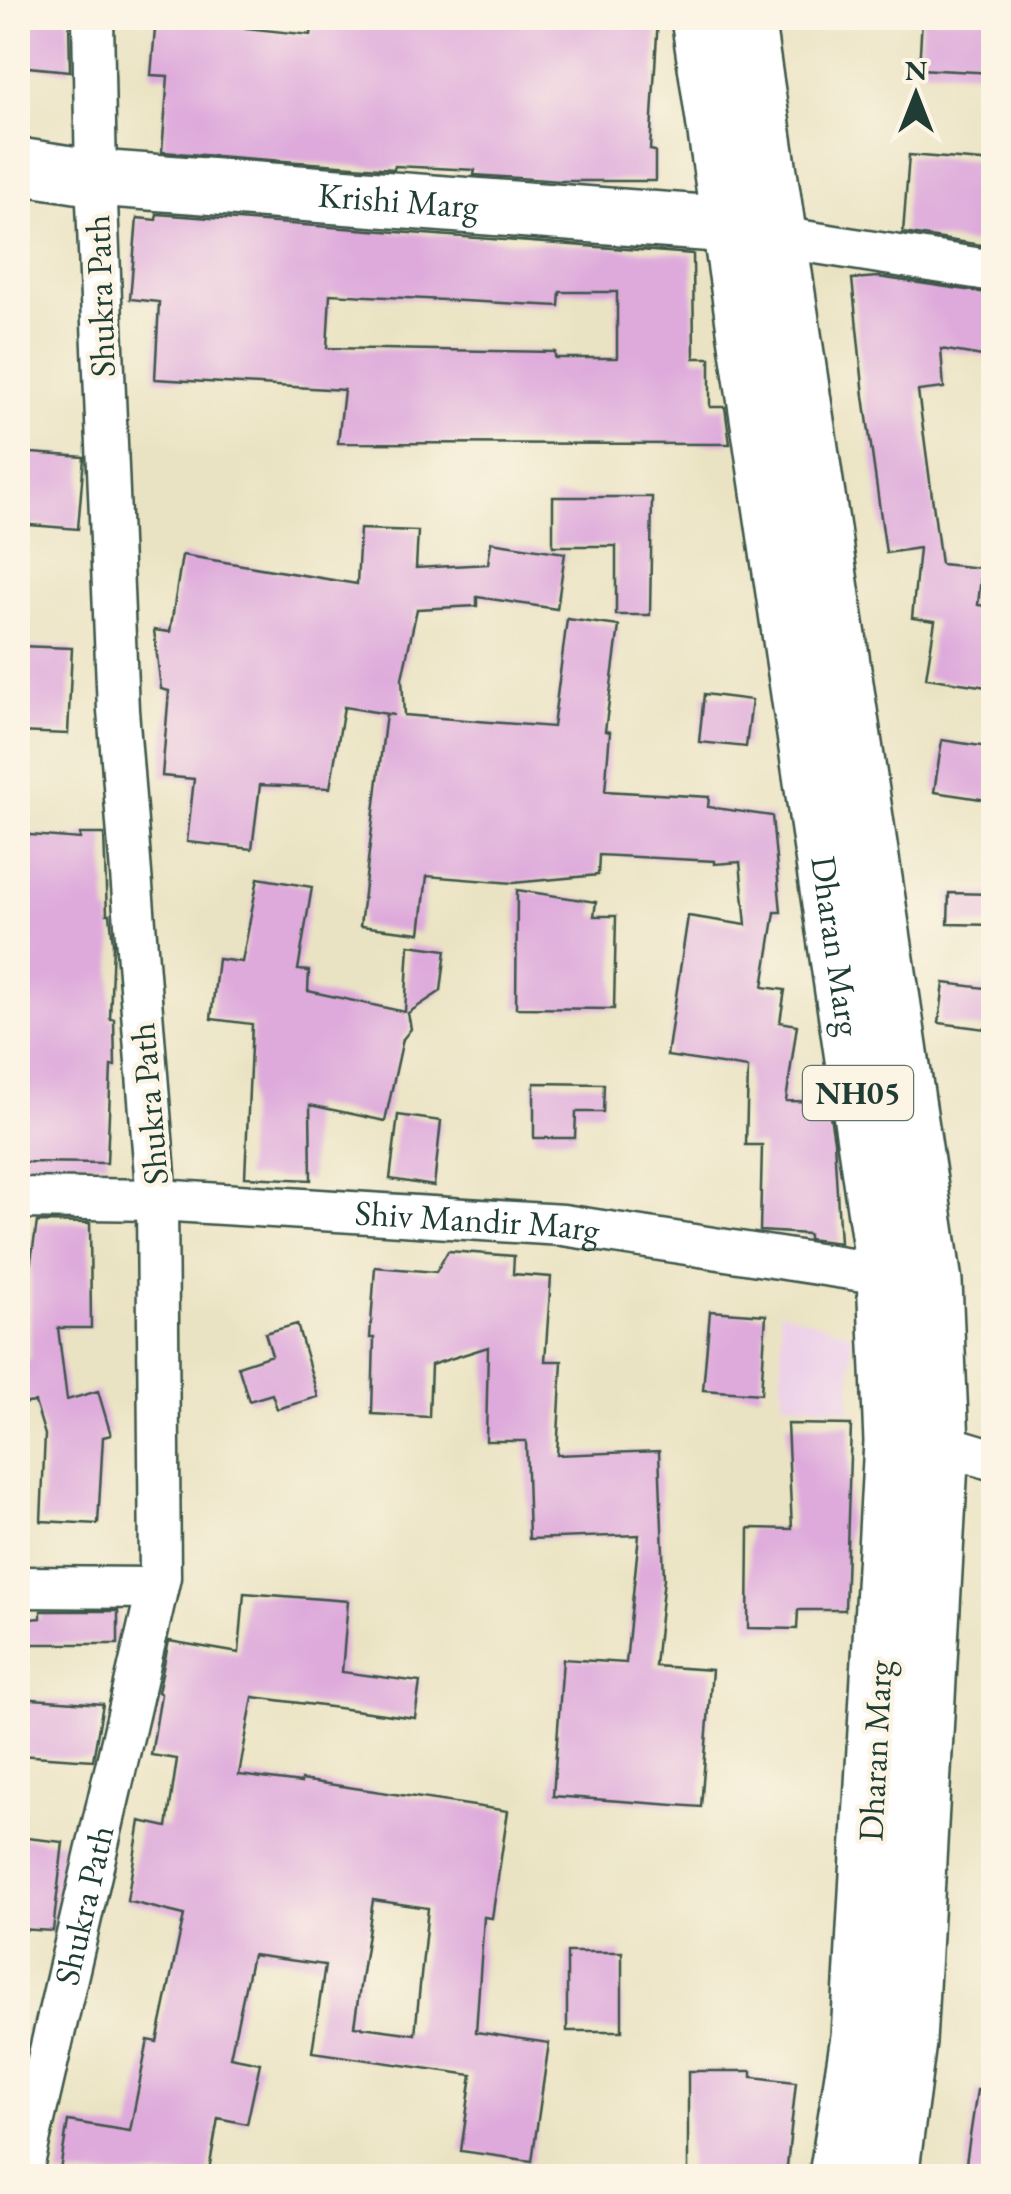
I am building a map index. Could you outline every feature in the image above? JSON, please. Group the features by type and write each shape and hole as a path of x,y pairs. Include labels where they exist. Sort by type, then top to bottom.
{"main road":[{"name":"Dharan Marg","path":"698,18 754,231"},
{"name":"Dharan Marg","path":"746,18 754,231 909,1278 941,1444 908,2042 890,2176"},
{"name":"Krishi Marg","path":"18,166 96,178 754,231"},
{"name":"Dharan Marg","path":"837,2176 859,2036 892,1442 909,1278"}],"street":[{"name":"Shukra Path","path":"21,2176 157,1588 157,1200 118,710 93,18"},
{"path":"754,231 994,271"},
{"name":"Shiv Mandir Marg","path":"18,1198 157,1200 563,1225 909,1278"},
{"path":"941,1444 994,1460"},
{"path":"18,1587 157,1588"}],"shaded area":[{"path":"780,1311 852,1334 850,1410 783,1402"}],"building":[{"path":"18,18 69,18 70,71 18,66"},
{"path":"156,18 245,21 245,28 311,35 313,18 658,18 650,150 655,151 655,181 560,181 474,175 475,170 395,166 394,169 162,152 168,76 151,75"},
{"path":"922,18 994,18 994,73 919,69"},
{"path":"909,155 994,162 994,247 903,233"},
{"path":"157,214 693,254 694,358 710,358 710,407 725,407 730,444 338,443 344,390 155,379 159,302 130,299 137,218 156,220","holes":["560,292 617,292 617,358 555,358 555,352 327,348 330,294 559,306"]},
{"path":"878,277 994,294 994,358 941,349 944,388 918,391 941,564 982,568 978,605 994,607 994,688 926,678 935,621 912,618 919,548 886,553 852,279"},
{"path":"18,452 84,457 78,529 18,524"},
{"path":"553,497 652,497 650,615 616,615 616,546 553,546"},
{"path":"360,529 418,531 416,568 488,564 491,542 565,553 557,609 477,597 477,606 417,609 402,678 404,715 553,727 567,619 619,626 605,731 610,732 605,791 709,797 708,807 772,816 781,912 775,912 763,987 785,990 780,1022 797,1025 786,1101 828,1102 840,1243 808,1239 808,1234 760,1231 762,1145 746,1145 748,1068 667,1056 688,916 746,925 740,862 715,864 599,855 598,875 513,883 427,876 420,933 360,926 386,714 394,715 344,707 330,788 260,785 252,849 187,842 194,779 162,776 169,691 161,689 154,630 170,632 182,555 357,584"},
{"path":"18,646 72,648 68,734 18,732"},
{"path":"704,694 752,700 746,747 699,742"},
{"path":"942,740 994,748 994,801 934,792"},
{"path":"18,834 80,839 80,834 104,834 107,914 113,944 110,1019 114,1019 115,1066 111,1066 107,1163 18,1162"},
{"path":"258,878 312,887 298,970 309,971 308,991 405,1012 409,945 446,950 441,991 408,1013 411,1029 403,1039 385,1121 310,1105 311,1180 245,1177 252,1024 211,1019 218,959 242,962"},
{"path":"517,890 596,902 594,916 616,916 614,1009 516,1008"},
{"path":"949,893 994,894 994,925 948,924"},
{"path":"944,983 994,989 994,1030 939,1023"},
{"path":"534,1083 604,1084 603,1112 576,1112 575,1138 534,1138"},
{"path":"398,1115 441,1121 434,1186 390,1179"},
{"path":"37,1222 90,1223 91,1328 58,1328 67,1400 98,1391 111,1435 103,1437 98,1524 41,1521 45,1435 35,1402 18,1404 18,1361 30,1359 31,1260"},
{"path":"448,1251 514,1256 513,1274 551,1277 545,1361 562,1361 557,1455 659,1451 664,1578 655,1666 712,1670 701,1807 553,1796 563,1659 626,1663 639,1535 529,1539 526,1441 486,1441 488,1347 431,1365 429,1417 372,1414 374,1338 370,1338 375,1267 436,1272"},
{"path":"710,1311 766,1315 761,1394 703,1390"},
{"path":"297,1324 318,1397 277,1409 272,1394 249,1401 238,1366 272,1355 265,1333"},
{"path":"787,1424 851,1425 845,1610 798,1610 797,1629 748,1628 749,1528 792,1529"},
{"path":"244,1593 348,1601 342,1672 420,1682 415,1718 253,1697 239,1775 301,1780 508,1811 492,1918 484,1917 476,2032 549,2043 532,2161 461,2151 472,2075 312,2052 325,1965 252,1955 230,2057 260,2063 247,2124 218,2118 208,2176 59,2176 68,2121 130,2131 148,2040 157,2042 184,1915 127,1901 140,1821 167,1827 177,1759 151,1755 169,1641 239,1653","holes":["373,1900 428,1908 415,2034 354,2026"]},
{"path":"41,1611 118,1611 118,1644 18,1644 18,1620 41,1618"},
{"path":"18,1698 103,1704 93,1760 18,1755"},
{"path":"18,1837 63,1842 53,1931 18,1929"},
{"path":"567,1952 622,1952 622,2031 567,2031"},
{"path":"688,2071 752,2071 752,2077 796,2082 786,2176 688,2176"},
{"path":"977,2090 994,2091 994,2176 964,2176"}]}
